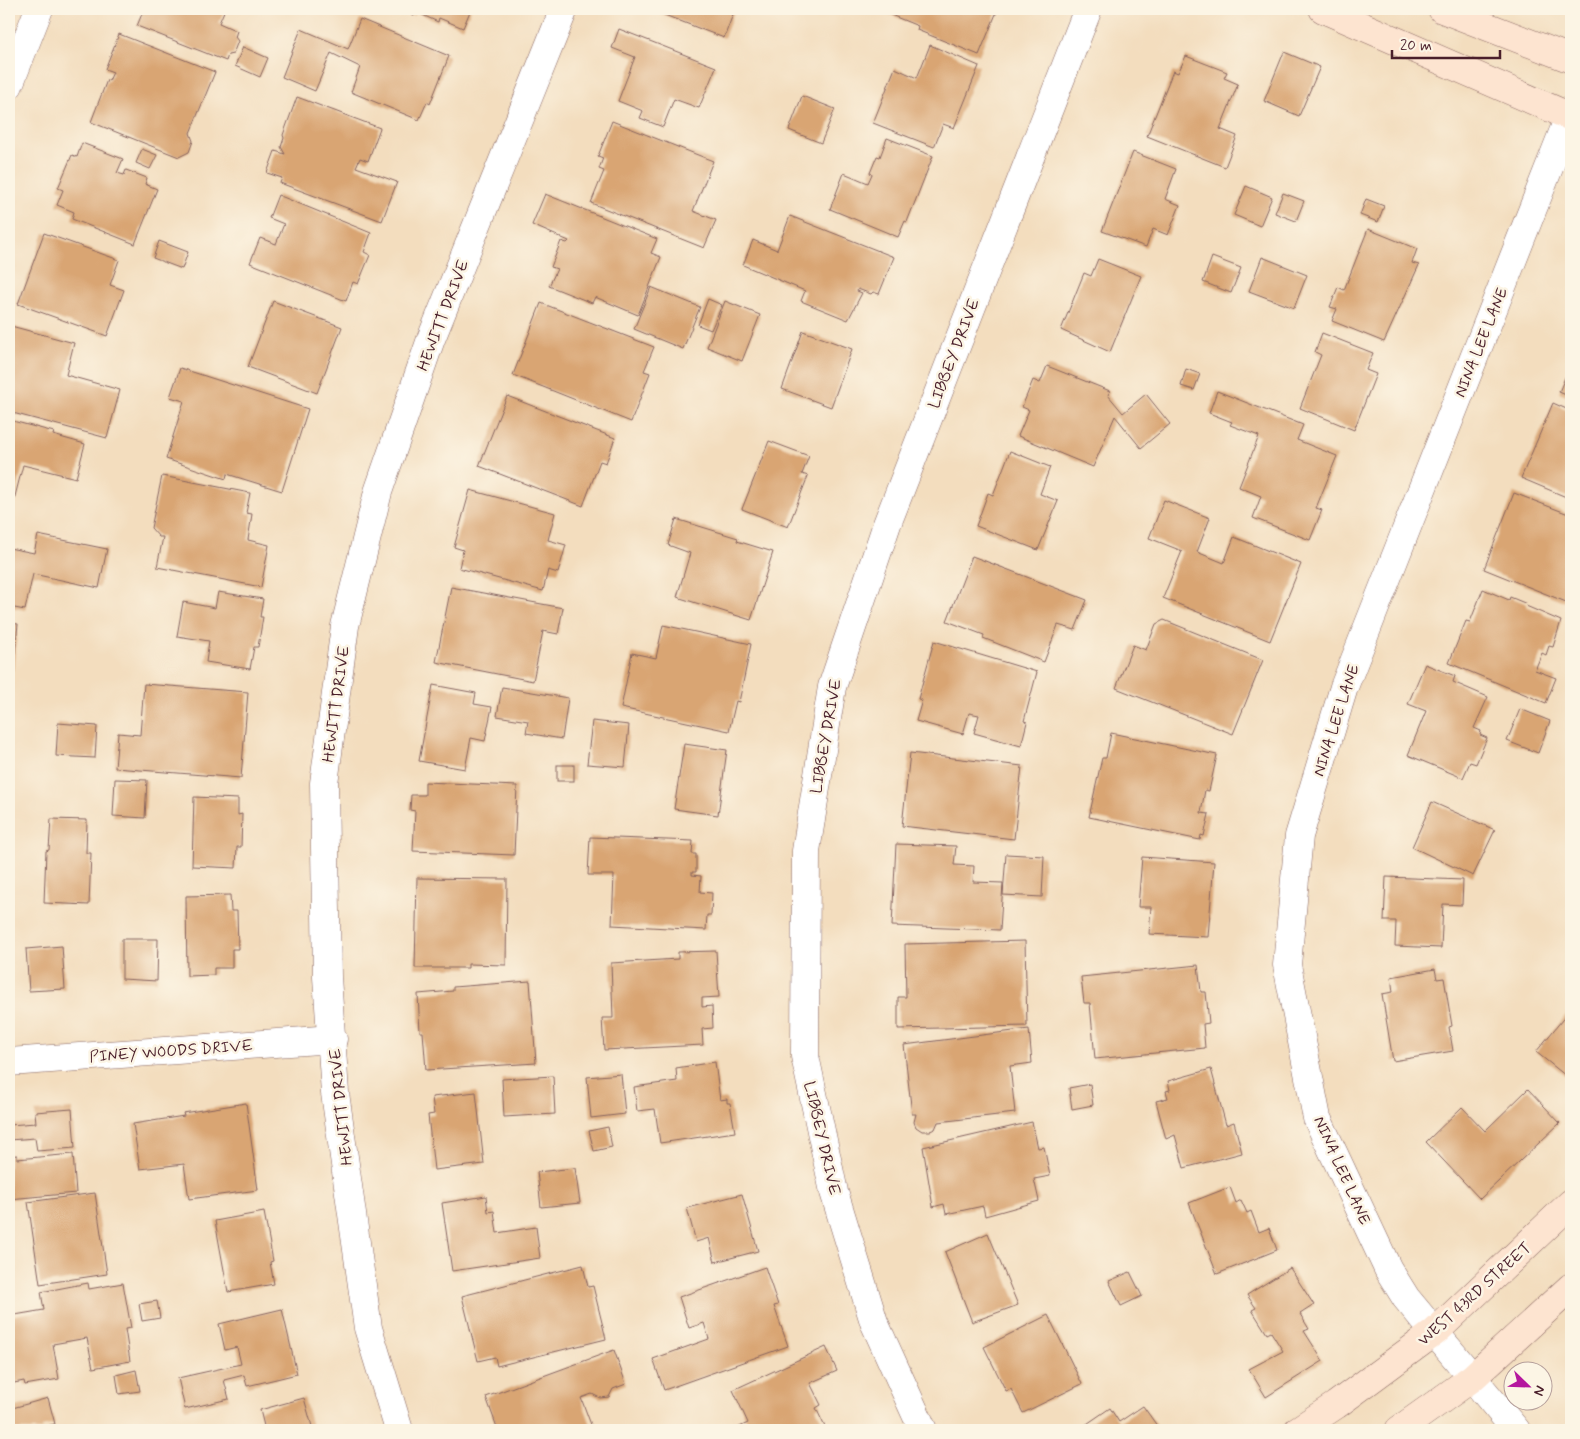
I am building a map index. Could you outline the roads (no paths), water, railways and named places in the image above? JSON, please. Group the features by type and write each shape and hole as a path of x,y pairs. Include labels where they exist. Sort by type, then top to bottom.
{"main road":[{"path":"1323,9 1571,115"},
{"path":"1442,9 1571,59"},
{"name":"WEST 43RD STREET","path":"1298,1430 1336,1405 1435,1332 1571,1203"},
{"path":"1399,1430 1472,1378 1571,1287"}],"street":[{"path":"9,85 39,9"},
{"name":"HEWITT DRIVE","path":"398,1430 368,1328 336,1093 328,977 324,783 345,626 378,492 428,348 564,9"},
{"name":"LIBBEY DRIVE","path":"923,1430 874,1322 834,1192 805,1056 806,851 835,678 887,524 1088,9"},
{"name":"NINA LEE LANE","path":"1516,1430 1406,1298 1388,1269 1317,1118 1288,965 1299,836 1344,687 1571,115"},
{"name":"PINEY WOODS DRIVE","path":"9,1062 333,1039"}]}
